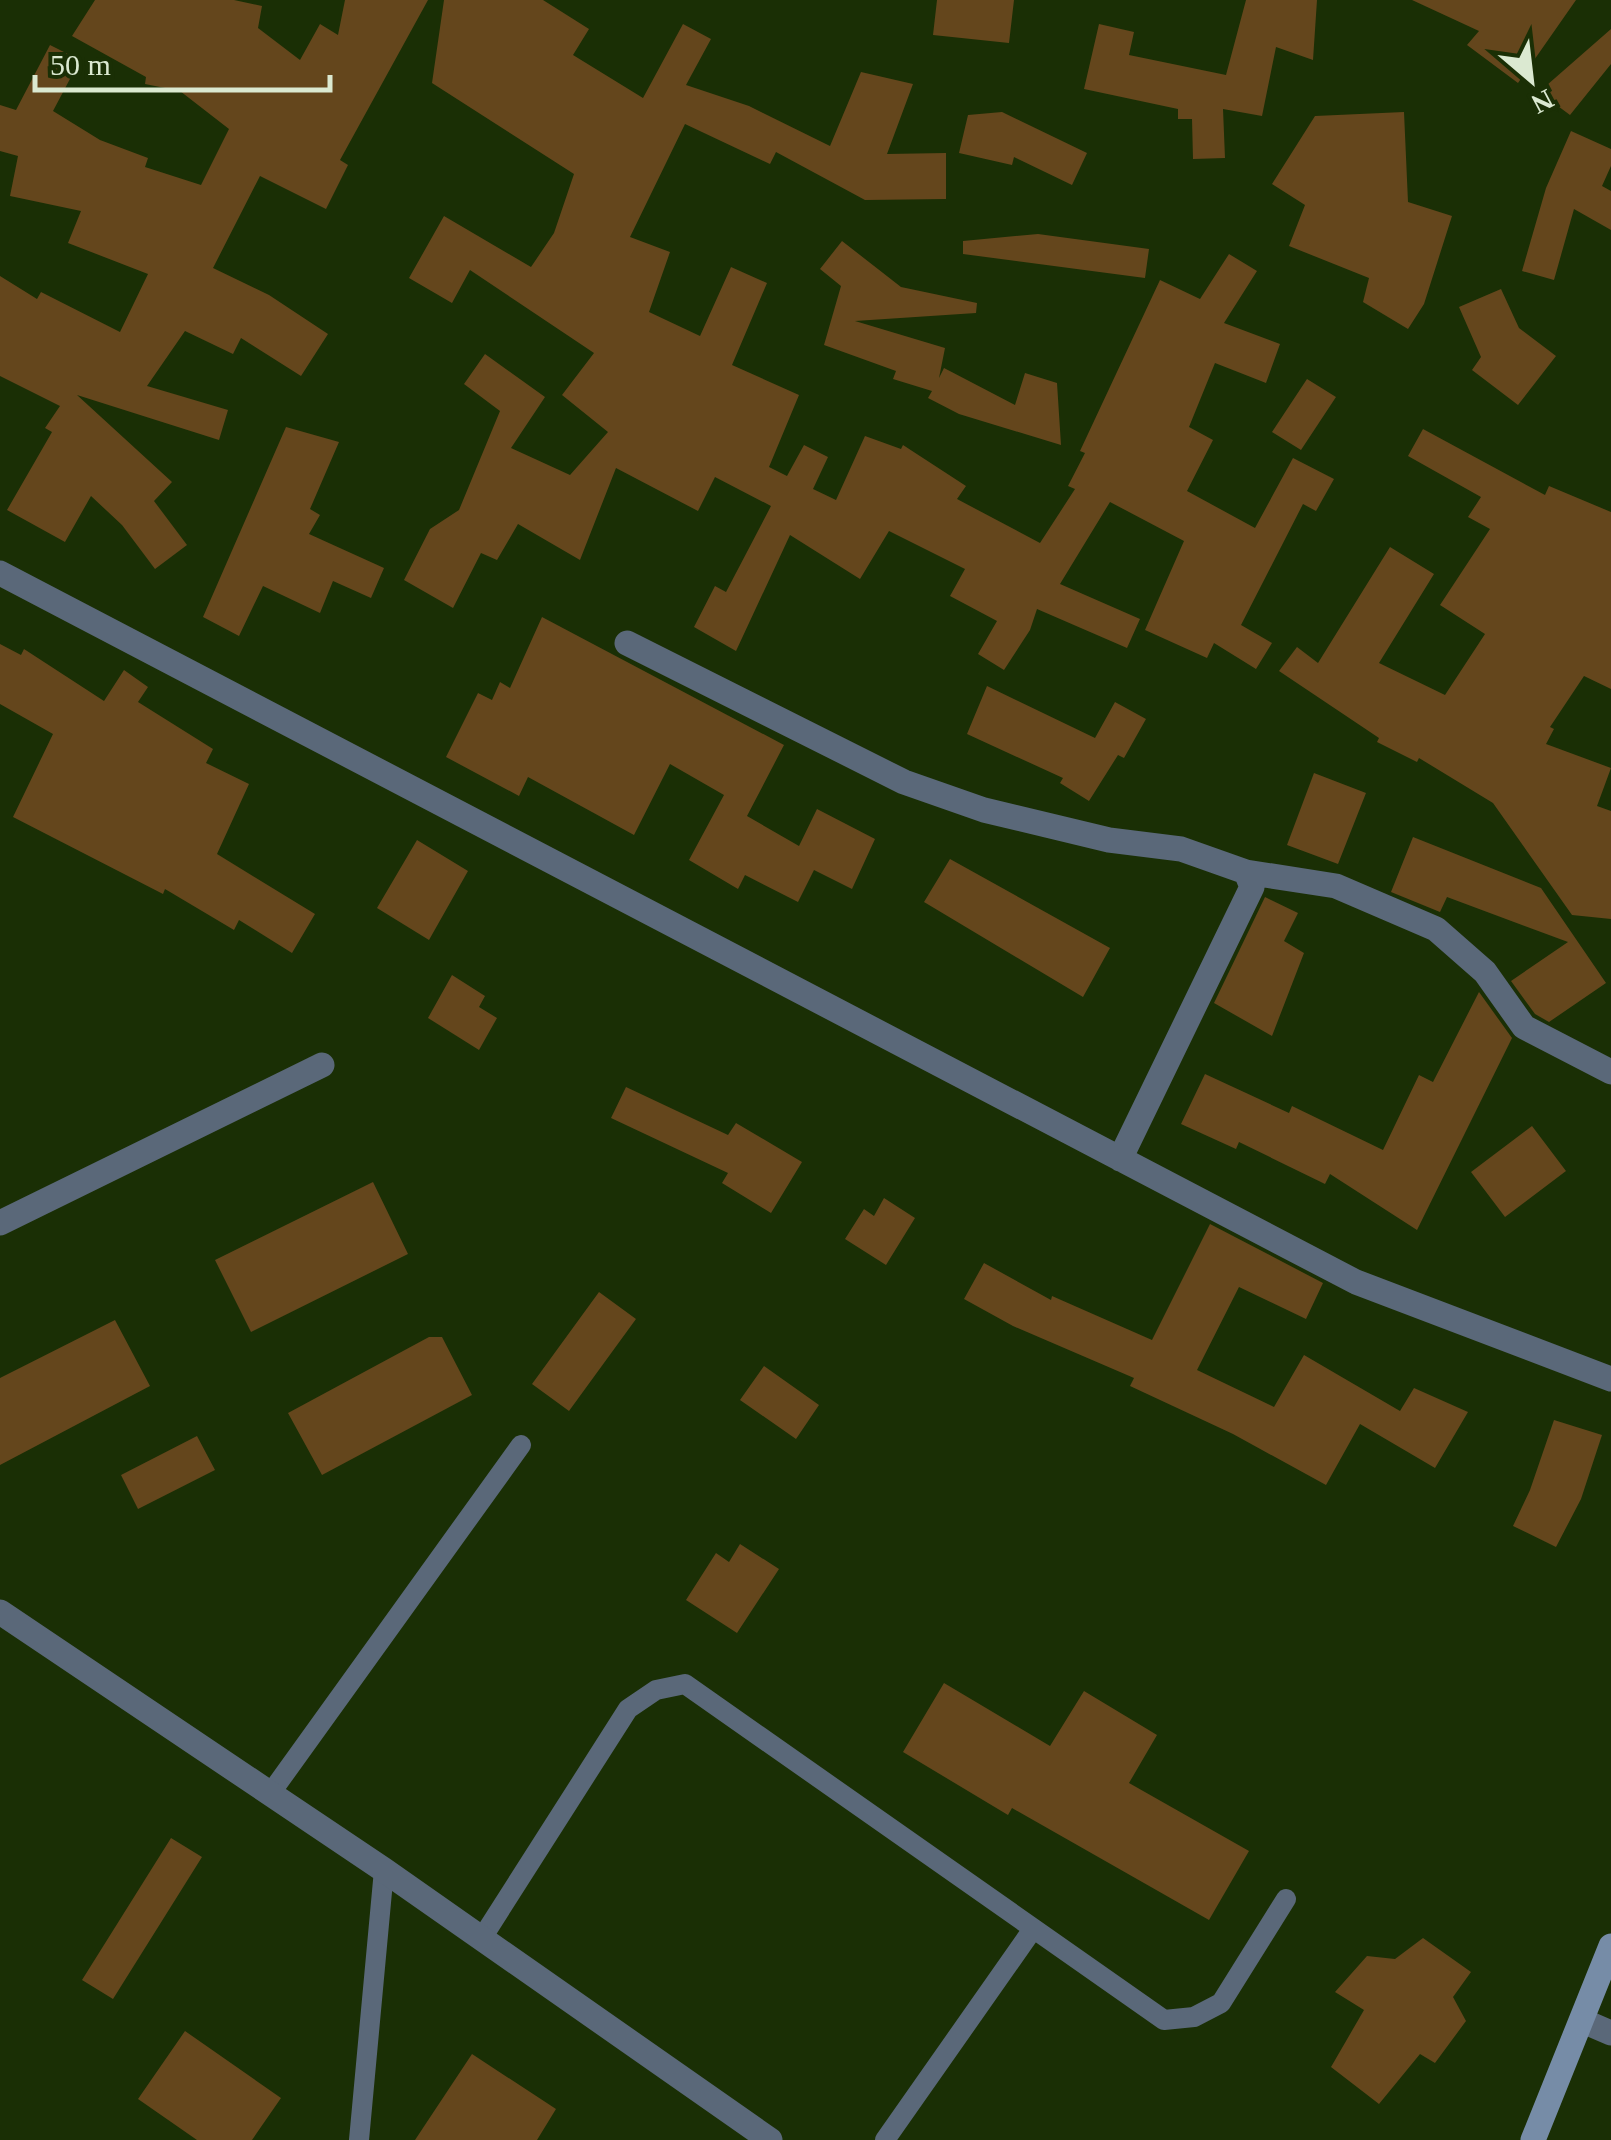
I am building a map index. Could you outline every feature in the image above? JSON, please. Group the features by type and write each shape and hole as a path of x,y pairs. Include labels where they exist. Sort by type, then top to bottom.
{"street":[{"path":"0,573 1356,1282 1611,1379"},
{"path":"627,643 904,782 984,810 1109,840 1181,850 1246,872 1336,886 1436,929 1485,972 1524,1027 1611,1072"},
{"path":"1120,1159 1252,887 1246,872"},
{"path":"0,1223 322,1065"},
{"path":"0,1612 384,1870 770,2140"},
{"path":"1534,2140 1611,1946"},
{"path":"1582,2020 1611,2033"}],"lane":[{"path":"270,1794 521,1445"},
{"path":"482,1938 628,1708 656,1690 686,1684 1164,2020 1194,2016 1221,2003 1286,1900"},
{"path":"358,2140 384,1870"},
{"path":"886,2140 1032,1929"}],"building":[{"path":"95,0 234,0 262,6 258,28 300,60 320,24 338,35 345,0 428,0 340,160 348,165 326,209 260,176 213,268 269,295 328,334 301,376 241,338 233,354 185,331 147,386 228,410 219,440 77,395 172,482 154,501 187,545 155,569 122,525 91,496 65,542 7,510 52,432 45,428 60,406 0,376 0,276 37,299 41,292 120,332 148,274 68,243 81,211 10,196 18,156 0,151 0,105 16,110 50,45 80,60 53,111 100,140 148,158 145,167 201,185 229,129 180,91 145,84 146,77 72,36"},
{"path":"444,0 543,0 589,29 573,55 643,98 683,24 711,39 686,85 749,106 830,146 861,72 913,84 887,154 946,153 946,199 865,200 776,152 770,164 685,124 630,237 670,252 649,312 700,336 731,267 767,283 732,365 799,395 769,467 787,476 804,445 828,457 813,489 836,500 865,436 901,449 903,445 966,486 957,499 1040,543 1075,489 1068,486 1085,453 1080,451 1160,280 1200,299 1229,254 1257,271 1224,323 1280,344 1266,383 1215,363 1189,427 1213,440 1187,491 1255,528 1293,458 1334,479 1316,511 1303,504 1241,625 1272,643 1256,669 1214,643 1207,658 1145,630 1184,541 1110,502 1060,584 1140,619 1127,648 1037,609 1030,630 1004,670 978,654 997,621 950,596 965,569 889,531 860,579 790,535 736,651 694,627 715,586 726,592 771,506 715,477 698,511 616,468 580,560 518,524 497,560 481,553 453,608 404,580 430,529 459,510 500,411 464,384 485,354 545,397 511,448 570,475 608,432 562,395 594,353 470,270 452,303 409,278 444,216 531,267 554,233 574,174 432,83"},
{"path":"937,0 1014,0 1009,43 933,35"},
{"path":"1246,0 1317,0 1313,60 1276,47 1262,116 1223,109 1225,158 1193,159 1192,119 1178,119 1178,109 1084,89 1099,24 1134,32 1129,55 1226,75"},
{"path":"1412,0 1576,0 1518,83 1467,45 1479,31"},
{"path":"1611,29 1611,64 1570,115 1539,92"},
{"path":"1002,112 1087,153 1072,185 1014,157 1012,165 959,153 968,115"},
{"path":"1404,112 1408,202 1452,216 1424,304 1408,329 1363,302 1369,278 1289,246 1305,205 1272,184 1315,116"},
{"path":"1571,131 1611,149 1611,166 1602,186 1611,191 1611,230 1574,209 1554,280 1522,271 1546,188"},
{"path":"1038,234 1149,249 1145,278 963,254 963,241"},
{"path":"842,241 901,287 977,303 976,313 855,321 945,348 939,378 944,368 1015,405 1025,373 1057,383 1061,445 959,414 928,398 932,391 893,379 896,371 824,345 841,286 820,269"},
{"path":"1501,289 1519,328 1556,356 1518,405 1472,370 1481,357 1459,307"},
{"path":"1307,379 1336,397 1301,450 1272,432"},
{"path":"286,427 339,442 310,509 320,515 309,534 384,568 371,598 333,581 320,613 263,586 239,636 203,617"},
{"path":"1423,429 1545,495 1549,486 1611,512 1611,689 1584,676 1550,727 1554,729 1546,744 1611,768 1597,806 1611,811 1611,919 1572,915 1493,803 1419,758 1417,762 1377,742 1379,738 1279,671 1297,647 1318,663 1390,547 1434,574 1379,663 1445,695 1485,634 1440,605 1490,529 1468,517 1481,497 1408,456"},
{"path":"542,617 784,745 747,816 799,846 817,809 875,839 852,889 814,870 798,902 745,875 738,889 689,860 724,795 670,764 634,835 528,777 519,796 446,757 478,693 492,700 500,682 510,688"},
{"path":"0,644 21,655 24,649 104,701 124,670 148,687 138,702 213,749 206,763 249,784 217,854 315,914 292,953 239,920 234,930 165,889 163,894 13,817 53,734 0,704"},
{"path":"987,686 1095,738 1115,702 1146,719 1124,758 1118,755 1089,801 1060,783 1063,778 967,734"},
{"path":"1314,773 1366,793 1338,864 1287,845"},
{"path":"1413,837 1541,888 1606,983 1549,1022 1535,1014 1511,981 1568,942 1447,897 1440,912 1391,892"},
{"path":"417,840 468,871 429,940 377,908"},
{"path":"950,859 1110,948 1083,997 924,902"},
{"path":"1265,897 1298,913 1284,941 1304,953 1272,1036 1214,1003"},
{"path":"452,975 485,996 479,1007 497,1018 479,1050 428,1018"},
{"path":"1479,992 1512,1038 1417,1230 1330,1174 1325,1184 1239,1142 1236,1149 1181,1124 1205,1074 1289,1113 1292,1106 1383,1150 1419,1075 1433,1082"},
{"path":"626,1087 728,1135 736,1123 802,1162 771,1213 722,1183 728,1173 611,1118"},
{"path":"1532,1126 1566,1171 1505,1217 1471,1172"},
{"path":"373,1182 408,1254 251,1332 215,1260"},
{"path":"884,1198 915,1218 886,1265 845,1239 864,1209 874,1216"},
{"path":"1210,1224 1323,1283 1306,1319 1239,1287 1197,1370 1274,1407 1304,1355 1400,1411 1414,1388 1468,1412 1435,1468 1360,1424 1326,1485 1233,1434 1130,1386 1134,1378 1013,1326 964,1299 984,1263 1051,1300 1052,1296 1152,1340"},
{"path":"599,1292 636,1319 569,1411 532,1384"},
{"path":"115,1320 150,1386 0,1465 0,1378"},
{"path":"429,1337 442,1337 472,1395 322,1475 288,1413"},
{"path":"764,1366 819,1405 796,1439 740,1400"},
{"path":"1554,1420 1602,1435 1581,1499 1556,1547 1513,1526"},
{"path":"197,1436 215,1470 138,1509 121,1475"},
{"path":"740,1544 779,1569 737,1633 686,1600 716,1553 729,1562"},
{"path":"944,1683 1050,1746 1084,1691 1157,1735 1129,1783 1249,1851 1209,1920 1012,1808 1008,1815 903,1752"},
{"path":"171,1838 202,1857 113,1999 82,1980"},
{"path":"1423,1938 1471,1972 1453,1997 1466,2021 1435,2063 1420,2054 1379,2104 1331,2067 1364,2010 1335,1992 1367,1956 1395,1959"},
{"path":"185,2031 281,2098 252,2140 197,2140 138,2099"},
{"path":"472,2054 556,2109 537,2140 415,2140"}]}
